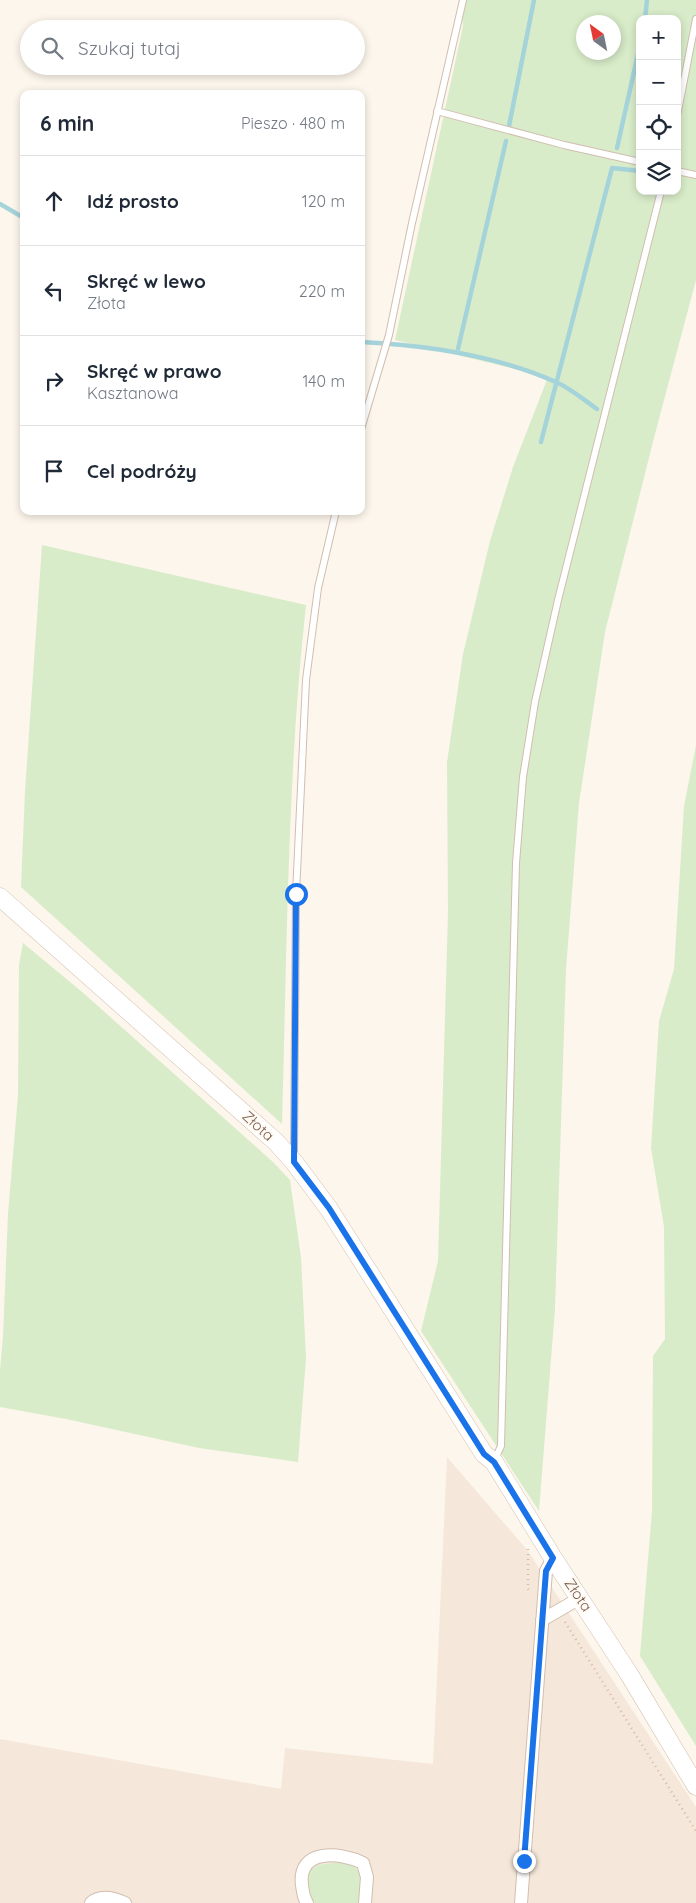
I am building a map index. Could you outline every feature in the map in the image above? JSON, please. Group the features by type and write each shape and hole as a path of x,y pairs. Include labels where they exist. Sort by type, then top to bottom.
{"street":[{"name":"Złota","path":"0,897 276,1142 294,1162 329,1208 484,1454 494,1462 553,1558 629,1674 696,1786"},
{"path":"521,1903 546,1571 553,1558"},
{"path":"542,1620 580,1598"},
{"path":"307,1903 303,1895 301,1877 305,1865 317,1857 334,1855 351,1857 363,1863 367,1877 365,1903"},
{"path":"91,1903 93,1900 104,1897 113,1898 125,1903"}],"lane":[{"path":"365,415 389,334 463,0"},
{"path":"679,105 696,19"},
{"path":"437,111 564,145 636,161"},
{"path":"681,171 696,175"},
{"path":"494,1462 501,1446 516,863 523,777 535,702 558,600 660,195"},
{"path":"294,1162 296,894 306,680 318,588 335,515"}],"path":[{"path":"528,1545 528,1588 532,1595 544,1597"},
{"path":"558,1612 696,1831"}],"shaded area":[{"path":"447,1457 528,1551 696,1807 696,1903 0,1903 0,1739 281,1789 285,1748 433,1764"}],"green space":[{"path":"460,0 696,0 696,280 605,632 579,803 566,969 555,1309 539,1511 421,1331 438,1261 448,912 447,762 463,654 490,541 513,467 548,377 395,340 463,26"},
{"path":"42,545 306,605 291,800 282,1124 21,887 25,791"},
{"path":"696,745 696,1746 640,1656 652,1511 653,1356 665,1339 664,1227 651,1148 659,1021 674,969 684,806"},
{"path":"23,943 81,991 273,1162 290,1180 301,1257 306,1358 298,1462 199,1448 66,1419 0,1407 0,1370 8,1214 18,1095 19,965"},
{"path":"342,1862 354,1866 361,1875 361,1898 357,1903 315,1903 309,1896 307,1888 309,1871 318,1865"}],"waterway":[{"path":"509,126 534,0"},
{"path":"645,15 647,0"},
{"path":"617,148 637,60"},
{"path":"458,349 506,141"},
{"path":"541,442 612,168 636,171"},
{"path":"0,204 20,216"},
{"path":"365,342 435,349 510,365 561,385 597,409"}],"route":[{"path":"296,894 294,1162 329,1208 437,1383 484,1454 494,1462 553,1558 546,1571 524,1861"}]}
